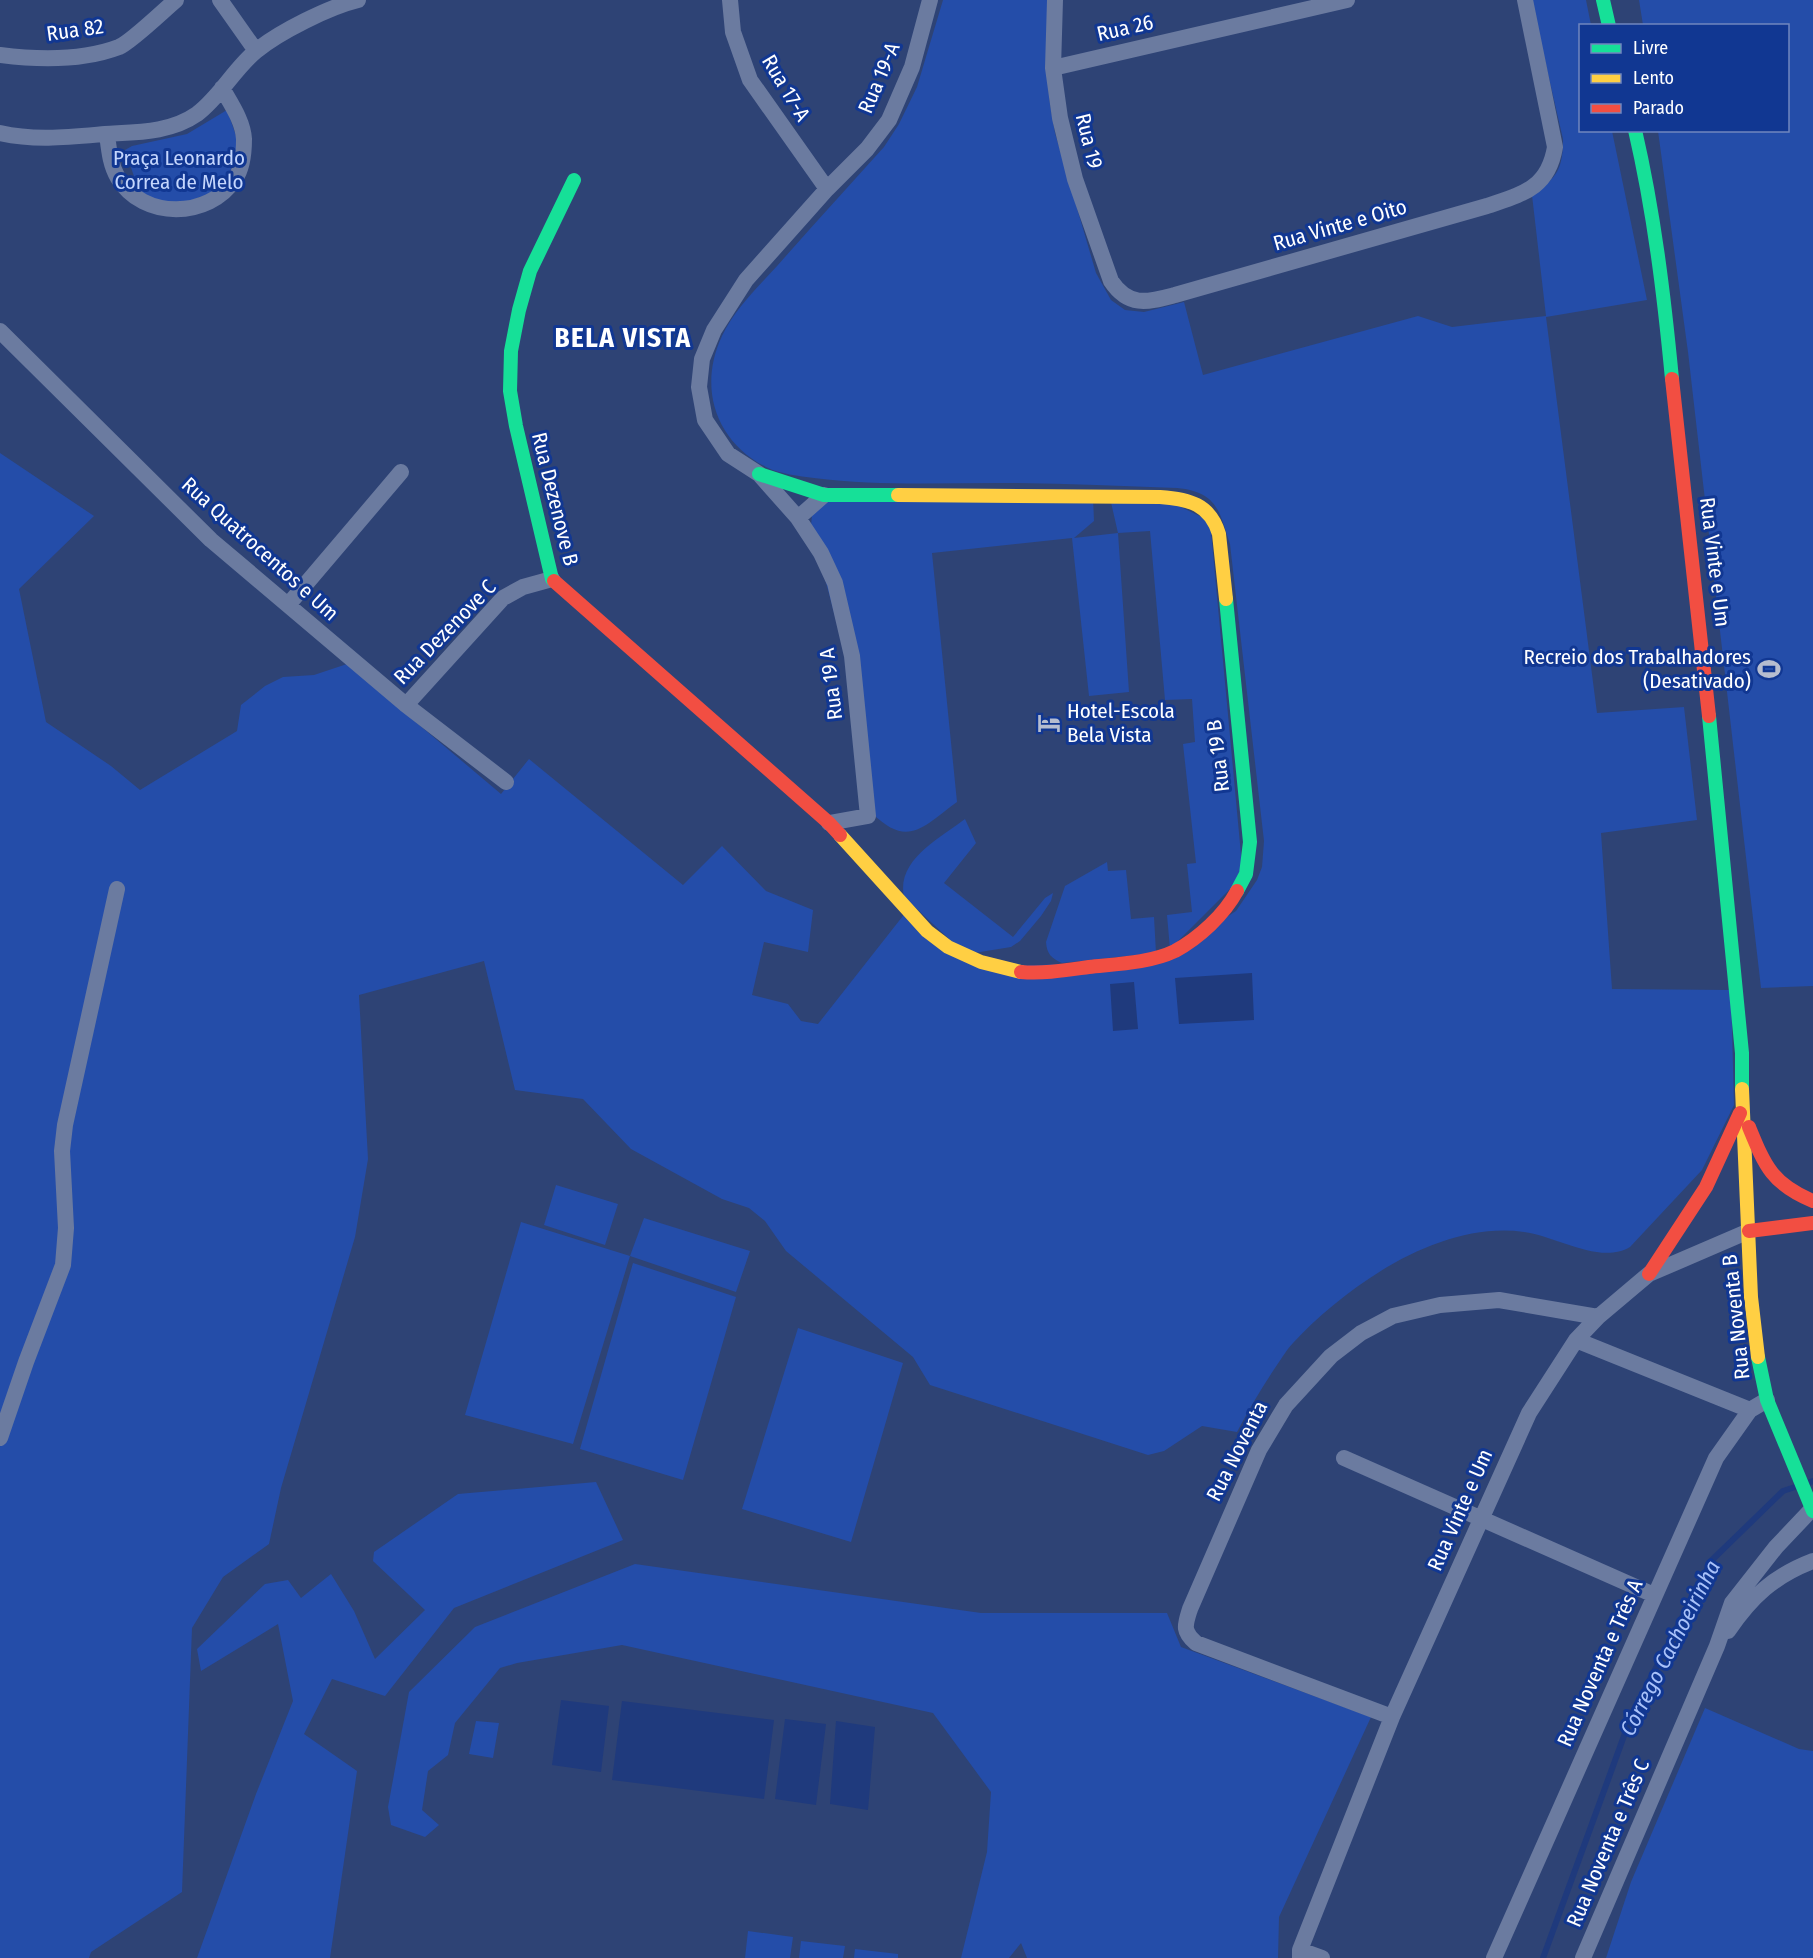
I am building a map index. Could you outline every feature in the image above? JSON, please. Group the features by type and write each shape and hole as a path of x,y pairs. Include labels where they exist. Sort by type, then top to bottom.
{"street":[{"name":"Rua 82","path":"0,55 28,58 77,57 121,46 176,0"},
{"path":"220,0 256,51"},
{"path":"0,133 40,138 144,133 174,126 194,116 210,104 256,51 300,23 358,0"},
{"name":"Rua 17-A","path":"730,0 734,32 750,80 827,189"},
{"name":"Rua 19-A","path":"798,518 759,474 728,454 705,420 699,387 702,359 714,330 746,280 827,189 867,149 889,120 912,67 930,0"},
{"name":"Rua 19","path":"1055,0 1053,68 1060,118 1075,179 1107,270 1115,286"},
{"name":"Rua 26","path":"1053,68 1347,0"},
{"name":"Rua Vinte e Oito","path":"1115,286 1129,298 1138,301 1162,298 1487,206 1523,193 1545,177 1553,162 1555,147 1525,0"},
{"path":"1603,0 1609,24"},
{"path":"107,134 110,162 119,180 138,199 158,207 180,211 196,208 220,195 236,179 242,163 244,138 239,119 222,88"},
{"name":"Rua Vinte e Um","path":"1635,132 1664,295 1684,501 1701,625 1742,1053 1742,1109"},
{"name":"Rua Dezenove B","path":"574,180 531,271 519,310 511,351 510,391 516,426 552,579 829,823"},
{"name":"Rua Quatrocentos e Um","path":"0,331 212,540 406,705 506,782"},
{"path":"288,605 400,472"},
{"name":"Rua 19 B","path":"759,474 824,495 1161,497 1185,500 1195,503 1209,513 1219,534 1236,715 1248,811 1249,856 1243,883 1222,913 1203,931 1174,951 1144,960 1029,973 981,962 948,947 919,924 829,823"},
{"path":"798,518 824,495"},
{"name":"Rua 19 A","path":"798,518 820,553 835,583 849,638 854,673 868,816 829,823"},
{"name":"Rua Dezenove C","path":"406,705 503,598 523,587 552,579"},
{"path":"0,1438 63,1265 66,1228 62,1151 65,1125 117,889"},
{"path":"1742,1109 1765,1165 1776,1181 1798,1196 1813,1201"},
{"path":"1648,1274 1706,1187 1742,1109"},
{"name":"Rua Noventa B","path":"1742,1109 1751,1297 1757,1350 1767,1400 1811,1506"},
{"name":"Rua Vinte e Um","path":"1300,1954 1392,1718 1481,1518 1529,1413 1576,1340 1598,1317 1648,1274 1749,1231 1813,1223"},
{"name":"Rua Noventa","path":"1392,1718 1196,1643 1187,1636 1185,1625 1190,1609 1259,1450 1286,1405 1331,1356 1361,1334 1393,1316 1440,1305 1499,1300 1598,1317"},
{"path":"1576,1340 1750,1410"},
{"name":"Rua Noventa e Três A","path":"1494,1958 1716,1458 1750,1410 1767,1400"},
{"path":"1344,1458 1654,1595"},
{"name":"Rua Noventa e Três C","path":"1583,1958 1717,1646 1732,1603 1776,1546 1811,1506"},
{"name":"Rua Noventa e Três C","path":"1717,1646 1738,1616 1762,1589 1789,1570 1813,1561"},
{"path":"1300,1954 1322,1958"}],"green space":[{"path":"943,0 1048,0 1046,64 1055,133 1096,273 1111,300 1125,310 1144,312 1184,302 1203,375 1418,316 1452,327 1546,316 1532,195 1557,172 1562,158 1563,139 1531,0 1586,0 1591,24 1579,24 1579,132 1612,132 1647,300 1546,317 1597,713 1684,707 1697,820 1601,833 1612,989 1731,990 1734,1105 1702,1170 1630,1247 1618,1252 1605,1253 1578,1248 1524,1232 1492,1231 1460,1236 1429,1247 1398,1261 1368,1279 1315,1321 1287,1351 1237,1432 1202,1426 1164,1451 1148,1455 930,1385 913,1357 786,1251 765,1221 749,1208 722,1199 631,1149 583,1099 515,1090 484,961 359,995 368,1159 355,1237 281,1488 269,1544 223,1577 192,1628 182,1892 91,1952 89,1958 0,1958 0,453 94,516 19,589 46,722 111,766 140,790 237,731 241,705 265,686 283,677 314,675 347,664 501,794 529,759 683,885 722,846 766,891 813,910 808,952 764,942 752,995 788,1004 801,1021 818,1024 906,912 990,967 1161,960 1236,911 1257,880 1262,867 1264,841 1230,544 1223,521 1214,505 1201,494 1177,488 884,483 837,481 790,474 766,467 748,456 723,428 716,411 712,393 712,374 715,355 727,326 747,299 884,147 899,124 917,87"},
{"name":"Recreio dos Trabalhadores (Desativado)","path":"1639,0 1813,0 1813,986 1761,988 1688,352 1658,132 1789,132 1789,24 1643,24"},
{"name":"Praça Leonardo Correa de Melo","path":"227,110 239,144 228,179 211,193 184,203 160,201 140,194 125,150 132,146 187,134"},
{"path":"1093,497 1094,521 1074,538 1118,533 1129,692 1089,696 1072,538 932,553 957,802 916,830 906,832 885,824 872,813 861,714 811,526 812,515 821,502"},
{"path":"1110,498 1164,499 1210,521 1243,876 1170,949 1167,915 1192,912 1187,864 1196,863 1183,744 1195,742 1192,699 1165,700 1150,531 1118,533"},
{"path":"965,819 976,843 944,883 1013,937 1045,898 1053,893 1051,901 1041,916 1020,941 1011,947 974,953 961,950 904,897 903,884 913,861 933,842"},
{"path":"1107,862 1108,871 1126,870 1131,919 1154,917 1156,953 1062,963 1050,955 1046,942 1065,886"},
{"path":"556,1185 618,1204 605,1245 544,1225"},
{"path":"644,1218 750,1251 736,1292 630,1256"},
{"path":"521,1222 630,1256 573,1444 465,1415"},
{"path":"633,1263 736,1297 683,1480 580,1449"},
{"path":"798,1328 903,1363 851,1542 742,1509"},
{"path":"596,1482 623,1540 454,1608 385,1696 332,1679 304,1734 357,1771 330,1958 197,1958 256,1794 293,1701 278,1624 201,1671 197,1649 265,1584 288,1580 301,1598 331,1574 354,1611 375,1659 425,1610 373,1561 374,1552 458,1494"},
{"path":"635,1564 981,1613 1167,1613 1181,1647 1371,1717 1279,1917 1278,1958 1027,1958 1021,1943 1009,1958 961,1958 987,1852 991,1792 933,1713 622,1645 500,1668 455,1723 448,1755 428,1771 422,1810 439,1825 425,1837 391,1825 388,1807 409,1692 475,1627"},
{"path":"1705,1708 1799,1749 1813,1751 1813,1958 1606,1958 1631,1882"},
{"path":"476,1721 499,1723 493,1758 469,1754"},
{"path":"748,1931 793,1937 790,1958 745,1958"},
{"path":"801,1941 845,1946 843,1958 799,1958"},
{"path":"855,1949 898,1954 898,1958 854,1958"}],"shaded area":[{"path":"1252,973 1254,1020 1179,1024 1175,978"},
{"path":"1134,982 1138,1029 1113,1031 1110,984"},
{"path":"561,1700 609,1706 601,1772 552,1765"},
{"path":"622,1701 774,1720 764,1799 612,1780"},
{"path":"785,1719 826,1724 816,1805 775,1799"},
{"path":"836,1721 875,1727 868,1810 830,1804"}],"waterway":[{"name":"Córrego Cachoeirinha","path":"1543,1958 1632,1714 1712,1560 1783,1491 1813,1481"}],"traffic: fast":[{"path":"1603,0 1609,24"},
{"path":"1635,132 1658,254 1672,379"},
{"path":"554,581 516,426 510,391 511,351 530,271 574,180"},
{"path":"759,474 824,495 898,495"},
{"path":"1226,599 1250,842 1246,874 1237,891"},
{"path":"1709,716 1742,1053 1742,1089"},
{"path":"1758,1357 1767,1400 1813,1511"}],"traffic: slow":[{"path":"898,495 1180,499 1197,505 1210,516 1215,524 1219,534 1226,599"},
{"path":"840,835 927,931 948,947 981,962 1021,972"},
{"path":"1742,1089 1751,1297 1758,1357"}],"traffic: jam":[{"path":"1672,379 1709,716"},
{"path":"554,581 840,835"},
{"path":"1021,972 1047,972 1122,964 1165,955 1184,946 1202,933 1225,909 1237,891"},
{"path":"1649,1274 1706,1187 1740,1113"},
{"path":"1749,1127 1765,1163 1772,1172 1788,1188 1813,1201"},
{"path":"1749,1231 1813,1223"}],"place":[{"name":"Recreio dos Trabalhadores (Desativado)","path":"1769,669"},
{"name":"Hotel-Escola Bela Vista","path":"1049,723"}],"district":[{"name":"BELA VISTA","path":"623,338"}]}
